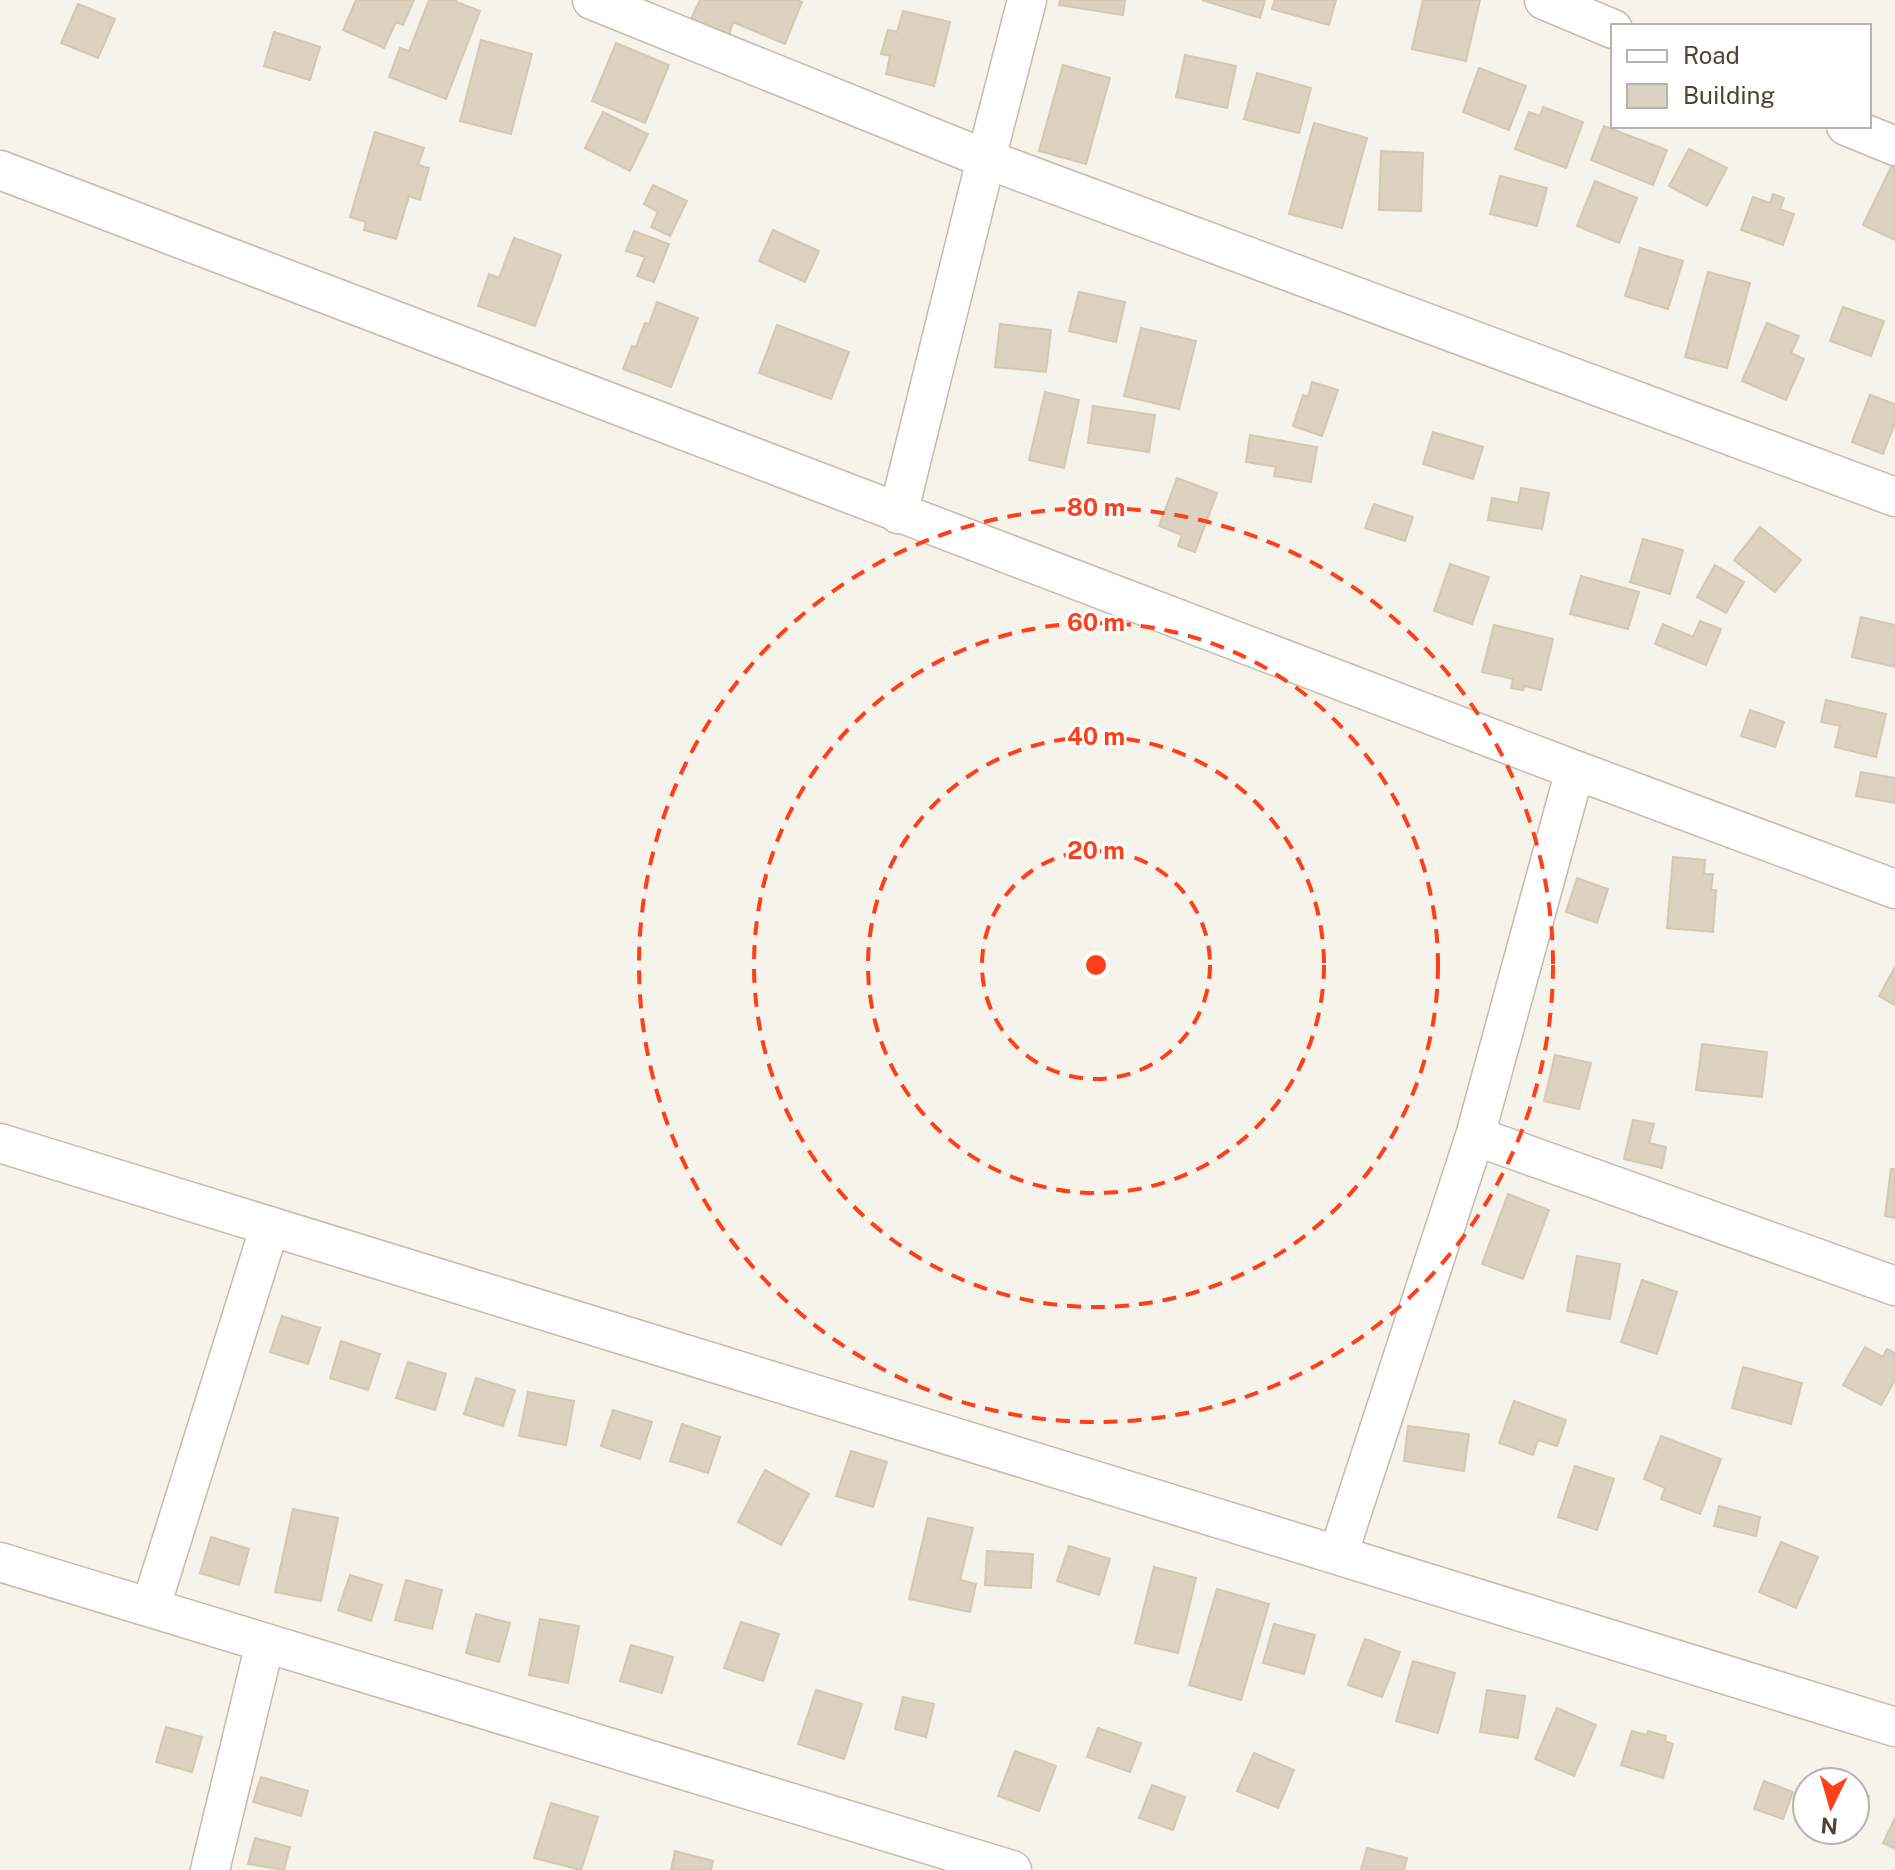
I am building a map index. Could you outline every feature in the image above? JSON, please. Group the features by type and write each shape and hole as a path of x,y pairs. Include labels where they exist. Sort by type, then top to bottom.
{"street":[{"path":"592,0 668,14 986,159 1895,497"},
{"path":"898,514 1027,0"},
{"path":"1544,0 1611,28"},
{"path":"1851,128 1895,146"},
{"path":"0,170 898,514 1895,889"},
{"path":"1338,1555 1475,1136 1575,770"},
{"path":"1475,1136 1895,1286"},
{"path":"0,1143 1895,1727"},
{"path":"151,1606 270,1226"},
{"path":"0,1562 1012,1870"},
{"path":"210,1870 265,1643"}],"building":[{"path":"356,0 414,0 403,25 396,22 384,48 343,30"},
{"path":"429,0 456,0 480,11 446,99 389,77 400,48 409,51"},
{"path":"700,0 802,2 785,44 733,22 729,35 691,19"},
{"path":"1060,0 1125,0 1123,15 1059,5"},
{"path":"1202,0 1265,0 1260,18"},
{"path":"1275,0 1336,0 1329,25 1272,9"},
{"path":"1423,0 1480,0 1466,61 1412,49"},
{"path":"78,4 115,19 98,58 61,43"},
{"path":"903,11 950,22 934,86 886,74 890,56 881,54 888,30 897,32"},
{"path":"274,32 320,47 310,80 264,66"},
{"path":"481,40 532,54 511,134 460,121"},
{"path":"616,43 669,65 645,123 592,101"},
{"path":"1185,55 1236,66 1227,108 1176,97"},
{"path":"1063,65 1110,78 1086,164 1039,151"},
{"path":"1479,68 1526,86 1509,130 1463,112"},
{"path":"1257,73 1311,88 1299,133 1244,119"},
{"path":"1543,107 1583,122 1566,168 1515,149 1529,112 1540,116"},
{"path":"603,112 648,134 630,171 585,148"},
{"path":"1314,123 1367,138 1342,228 1289,214"},
{"path":"1604,126 1667,150 1653,185 1591,160"},
{"path":"375,132 424,148 418,165 429,168 420,200 409,196 396,239 364,230 366,222 350,217"},
{"path":"1689,149 1727,168 1707,206 1669,186"},
{"path":"1381,151 1423,153 1421,211 1379,210"},
{"path":"1895,159 1895,240 1863,225"},
{"path":"1500,176 1547,188 1537,226 1490,214"},
{"path":"1595,181 1637,198 1619,243 1577,226"},
{"path":"653,185 687,201 670,236 651,227 658,212 644,204"},
{"path":"1773,194 1784,198 1780,209 1794,214 1783,245 1741,230 1753,197 1770,203"},
{"path":"773,230 819,251 805,282 759,261"},
{"path":"634,231 669,244 654,282 637,276 645,257 626,251"},
{"path":"514,238 561,255 535,326 478,306 489,274 499,278"},
{"path":"1640,248 1683,261 1668,309 1625,296"},
{"path":"1708,272 1750,283 1727,368 1685,357"},
{"path":"1079,292 1125,302 1116,342 1069,331"},
{"path":"657,302 698,318 671,387 623,369 645,323 649,324"},
{"path":"1843,307 1884,321 1871,356 1830,341"},
{"path":"1767,323 1799,336 1791,353 1804,359 1786,400 1742,381"},
{"path":"1000,324 1051,330 1046,372 995,367"},
{"path":"777,325 849,352 831,399 759,373"},
{"path":"1141,328 1196,341 1179,409 1124,396"},
{"path":"1312,382 1338,390 1322,436 1293,426 1303,395 1308,397"},
{"path":"1045,392 1079,400 1064,468 1029,460"},
{"path":"1870,395 1895,404 1895,423 1883,454 1852,442"},
{"path":"1093,406 1155,415 1149,452 1088,443"},
{"path":"1433,432 1483,447 1473,479 1423,464"},
{"path":"1250,435 1317,447 1311,482 1274,476 1276,467 1246,462"},
{"path":"1177,478 1217,493 1195,552 1178,546 1182,535 1159,526"},
{"path":"1521,488 1549,493 1542,529 1488,520 1492,498 1518,503"},
{"path":"1374,504 1413,517 1405,541 1365,528"},
{"path":"1760,527 1801,560 1775,592 1734,560"},
{"path":"1643,539 1683,550 1670,594 1630,582"},
{"path":"1450,564 1489,577 1472,624 1434,611"},
{"path":"1715,565 1744,582 1726,613 1697,597"},
{"path":"1581,576 1639,592 1628,629 1570,614"},
{"path":"1861,617 1895,625 1895,667 1852,657"},
{"path":"1700,621 1721,629 1706,665 1655,644 1663,624 1693,637"},
{"path":"1494,625 1553,639 1541,690 1524,686 1523,690 1511,688 1513,679 1482,672"},
{"path":"1826,700 1886,714 1876,757 1835,747 1840,726 1821,722"},
{"path":"1750,710 1784,722 1775,747 1741,736"},
{"path":"1861,772 1895,778 1895,803 1856,796"},
{"path":"1673,857 1705,860 1704,874 1713,874 1711,890 1716,890 1713,932 1667,928"},
{"path":"1577,878 1608,889 1597,923 1566,912"},
{"path":"1895,967 1895,1005 1879,996"},
{"path":"1702,1044 1767,1052 1762,1097 1696,1090"},
{"path":"1555,1055 1591,1063 1579,1109 1544,1101"},
{"path":"1633,1120 1654,1124 1649,1143 1666,1147 1662,1168 1624,1159"},
{"path":"1891,1169 1895,1169 1895,1218 1885,1216"},
{"path":"1508,1194 1549,1210 1523,1279 1482,1264"},
{"path":"1577,1256 1620,1264 1610,1319 1567,1311"},
{"path":"1642,1280 1677,1292 1657,1354 1621,1342"},
{"path":"282,1316 320,1328 308,1364 270,1352"},
{"path":"341,1341 380,1354 368,1390 330,1378"},
{"path":"1865,1347 1883,1357 1887,1349 1895,1353 1895,1380 1881,1405 1843,1385"},
{"path":"408,1362 446,1374 435,1410 396,1398"},
{"path":"1743,1367 1802,1383 1791,1424 1732,1408"},
{"path":"476,1378 515,1390 503,1426 464,1414"},
{"path":"528,1392 574,1401 566,1445 519,1436"},
{"path":"1514,1401 1566,1420 1557,1446 1538,1440 1533,1455 1499,1443"},
{"path":"613,1410 652,1422 640,1459 601,1446"},
{"path":"682,1424 720,1437 708,1473 670,1461"},
{"path":"1408,1426 1469,1434 1464,1471 1404,1461"},
{"path":"1661,1436 1721,1459 1700,1514 1661,1499 1665,1488 1644,1479"},
{"path":"851,1451 887,1462 873,1507 836,1496"},
{"path":"1575,1466 1614,1479 1597,1530 1558,1517"},
{"path":"765,1470 809,1494 781,1545 738,1522"},
{"path":"1719,1506 1760,1517 1756,1536 1714,1526"},
{"path":"293,1509 338,1518 321,1601 275,1592"},
{"path":"928,1518 973,1528 960,1580 976,1584 970,1612 909,1599"},
{"path":"211,1537 249,1549 239,1585 200,1573"},
{"path":"1781,1542 1818,1557 1796,1608 1759,1592"},
{"path":"1069,1546 1110,1559 1099,1595 1057,1581"},
{"path":"987,1551 1033,1554 1031,1588 985,1585"},
{"path":"1154,1567 1196,1578 1178,1653 1135,1643"},
{"path":"350,1575 382,1585 371,1621 338,1610"},
{"path":"406,1580 442,1590 432,1629 395,1620"},
{"path":"1217,1589 1269,1604 1241,1700 1189,1685"},
{"path":"476,1614 510,1623 499,1662 466,1653"},
{"path":"540,1619 579,1626 568,1683 529,1675"},
{"path":"741,1622 779,1634 763,1681 724,1668"},
{"path":"1274,1624 1315,1635 1304,1674 1263,1663"},
{"path":"1365,1639 1400,1652 1382,1697 1348,1685"},
{"path":"631,1645 673,1657 662,1693 620,1681"},
{"path":"1413,1661 1455,1673 1438,1733 1396,1721"},
{"path":"816,1690 862,1704 844,1759 798,1744"},
{"path":"1487,1690 1525,1696 1518,1738 1480,1732"},
{"path":"903,1697 934,1704 926,1737 895,1729"},
{"path":"1557,1708 1596,1725 1574,1776 1535,1759"},
{"path":"166,1727 202,1737 192,1772 156,1762"},
{"path":"1098,1728 1141,1743 1130,1772 1087,1757"},
{"path":"1632,1731 1666,1736 1665,1741 1673,1744 1663,1778 1621,1765"},
{"path":"1015,1751 1056,1766 1039,1811 998,1796"},
{"path":"1254,1753 1294,1770 1278,1808 1237,1791"},
{"path":"261,1777 308,1791 301,1816 253,1802"},
{"path":"1764,1781 1791,1791 1783,1819 1754,1809"},
{"path":"1152,1785 1185,1797 1173,1830 1139,1818"},
{"path":"551,1803 598,1817 581,1870 534,1858"},
{"path":"1895,1818 1895,1849 1883,1843"},
{"path":"255,1838 290,1847 284,1870 248,1864"},
{"path":"1367,1848 1407,1858 1404,1870 1361,1870"},
{"path":"675,1851 713,1861 711,1870 671,1870"}]}
